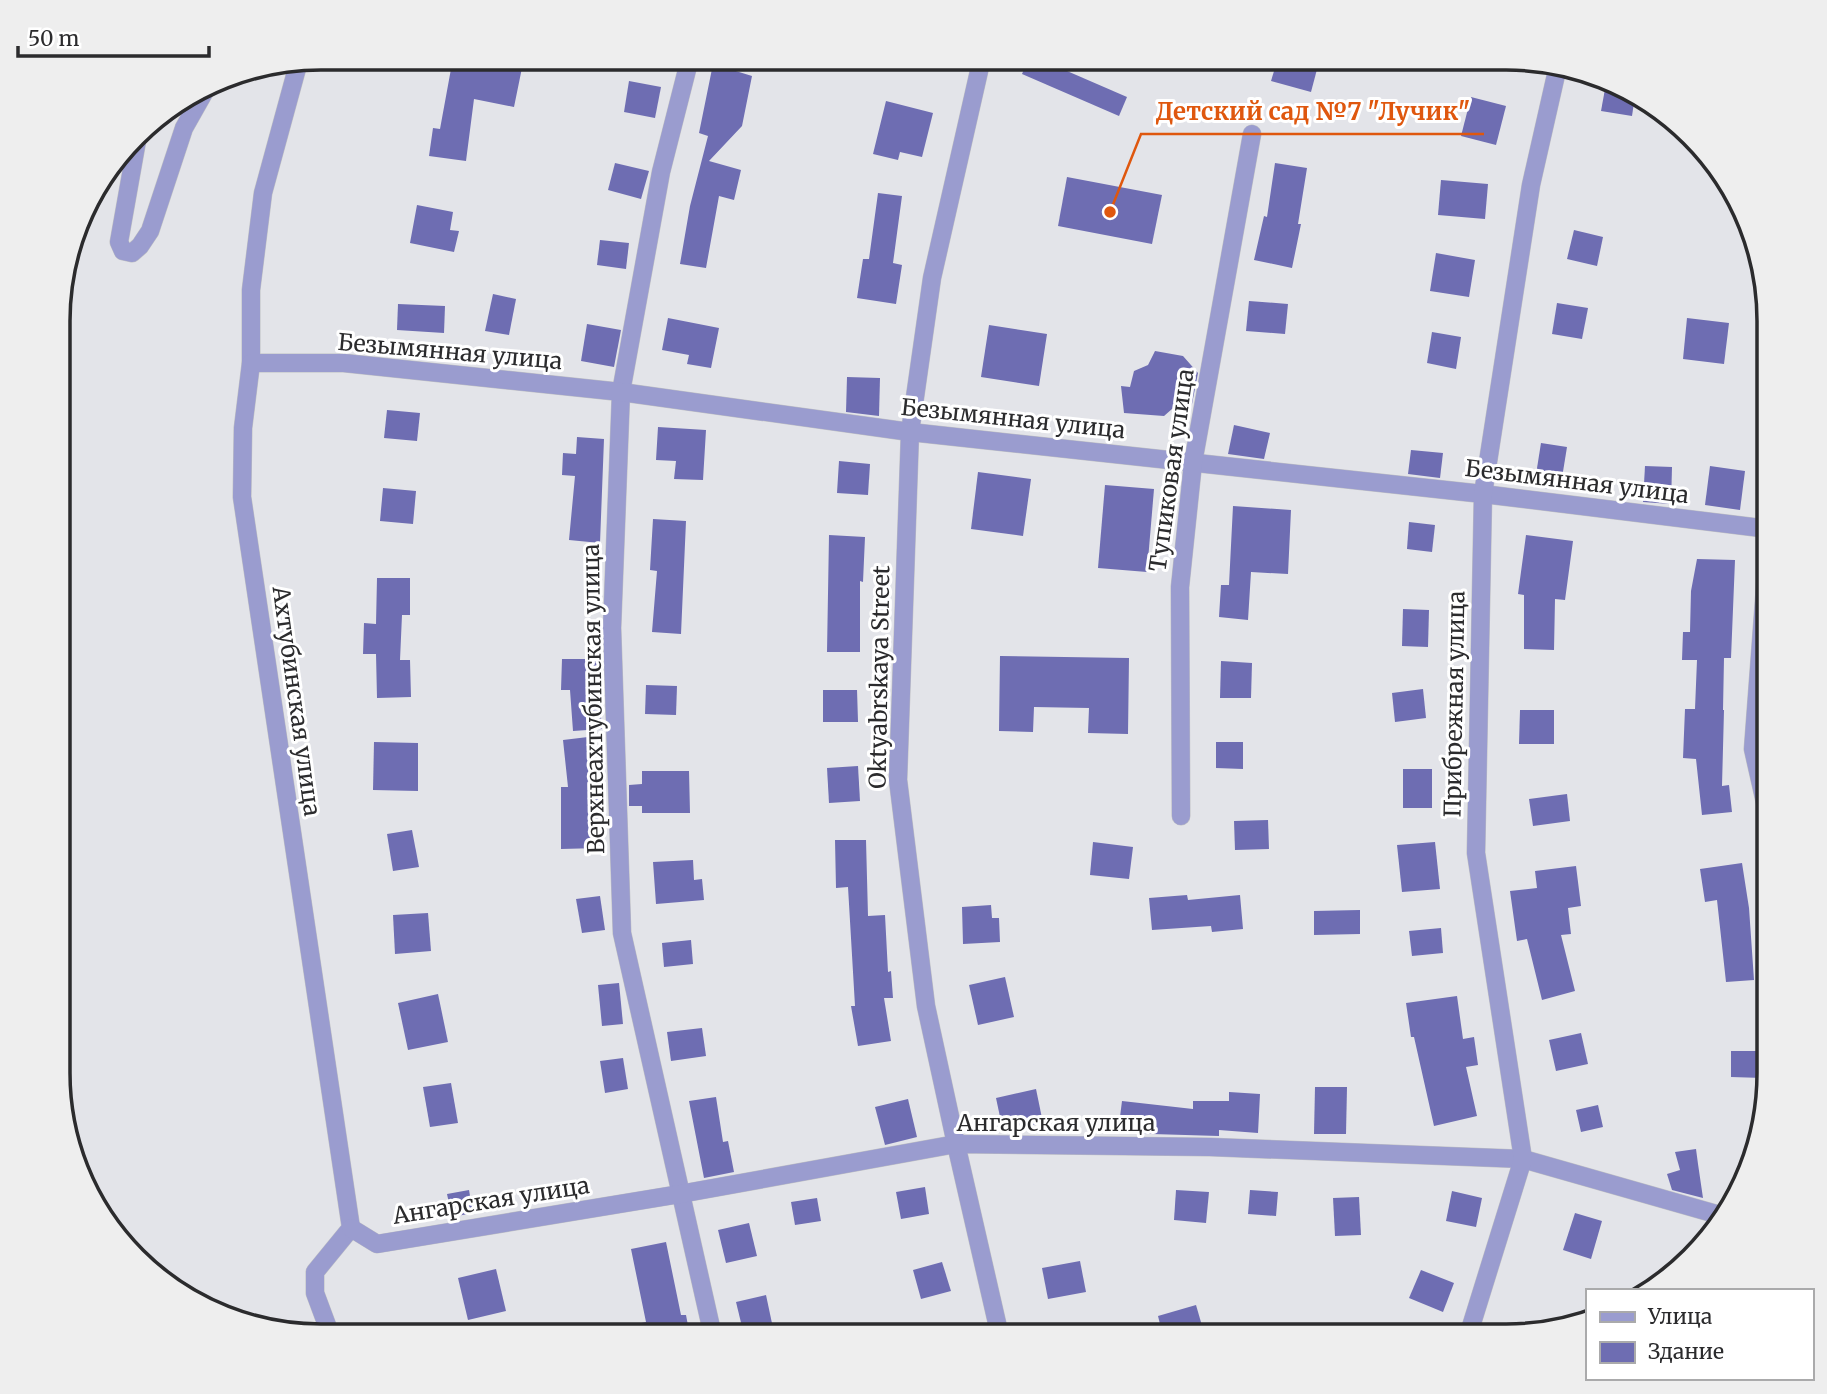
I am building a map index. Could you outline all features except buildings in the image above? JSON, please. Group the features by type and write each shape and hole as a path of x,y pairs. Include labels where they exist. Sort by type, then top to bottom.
{"street":[{"name":"Верхнеахтубинская улица","path":"687,70 661,172 621,392 612,628 622,933 710,1324"},
{"name":"Oktyabrskaya Street","path":"979,70 932,278 910,432 898,780 926,1006 997,1324"},
{"name":"Ахтубинская улица","path":"296,71 263,193 251,290 251,363 243,428 242,497 351,1228"},
{"name":"Прибрежная улица","path":"1472,1324 1523,1160 1476,853 1483,494 1531,185 1556,75"},
{"path":"135,152 118,242 123,251 132,253 141,246 150,231 184,128 199,102"},
{"name":"Тупиковая улица","path":"1181,816 1180,587 1193,463 1252,134"},
{"name":"Безымянная улица","path":"251,363 344,363 621,392 910,432 1483,494 1757,528"},
{"path":"1757,696 1753,749 1757,767"},
{"name":"Ангарская улица","path":"351,1228 377,1244 680,1194 956,1144 1210,1147 1523,1160 1715,1214"},
{"path":"327,1324 315,1293 315,1272 351,1228"}],"place":[{"name":"Детский сад №7 \"Лучик\"","path":"1110,212"}]}
